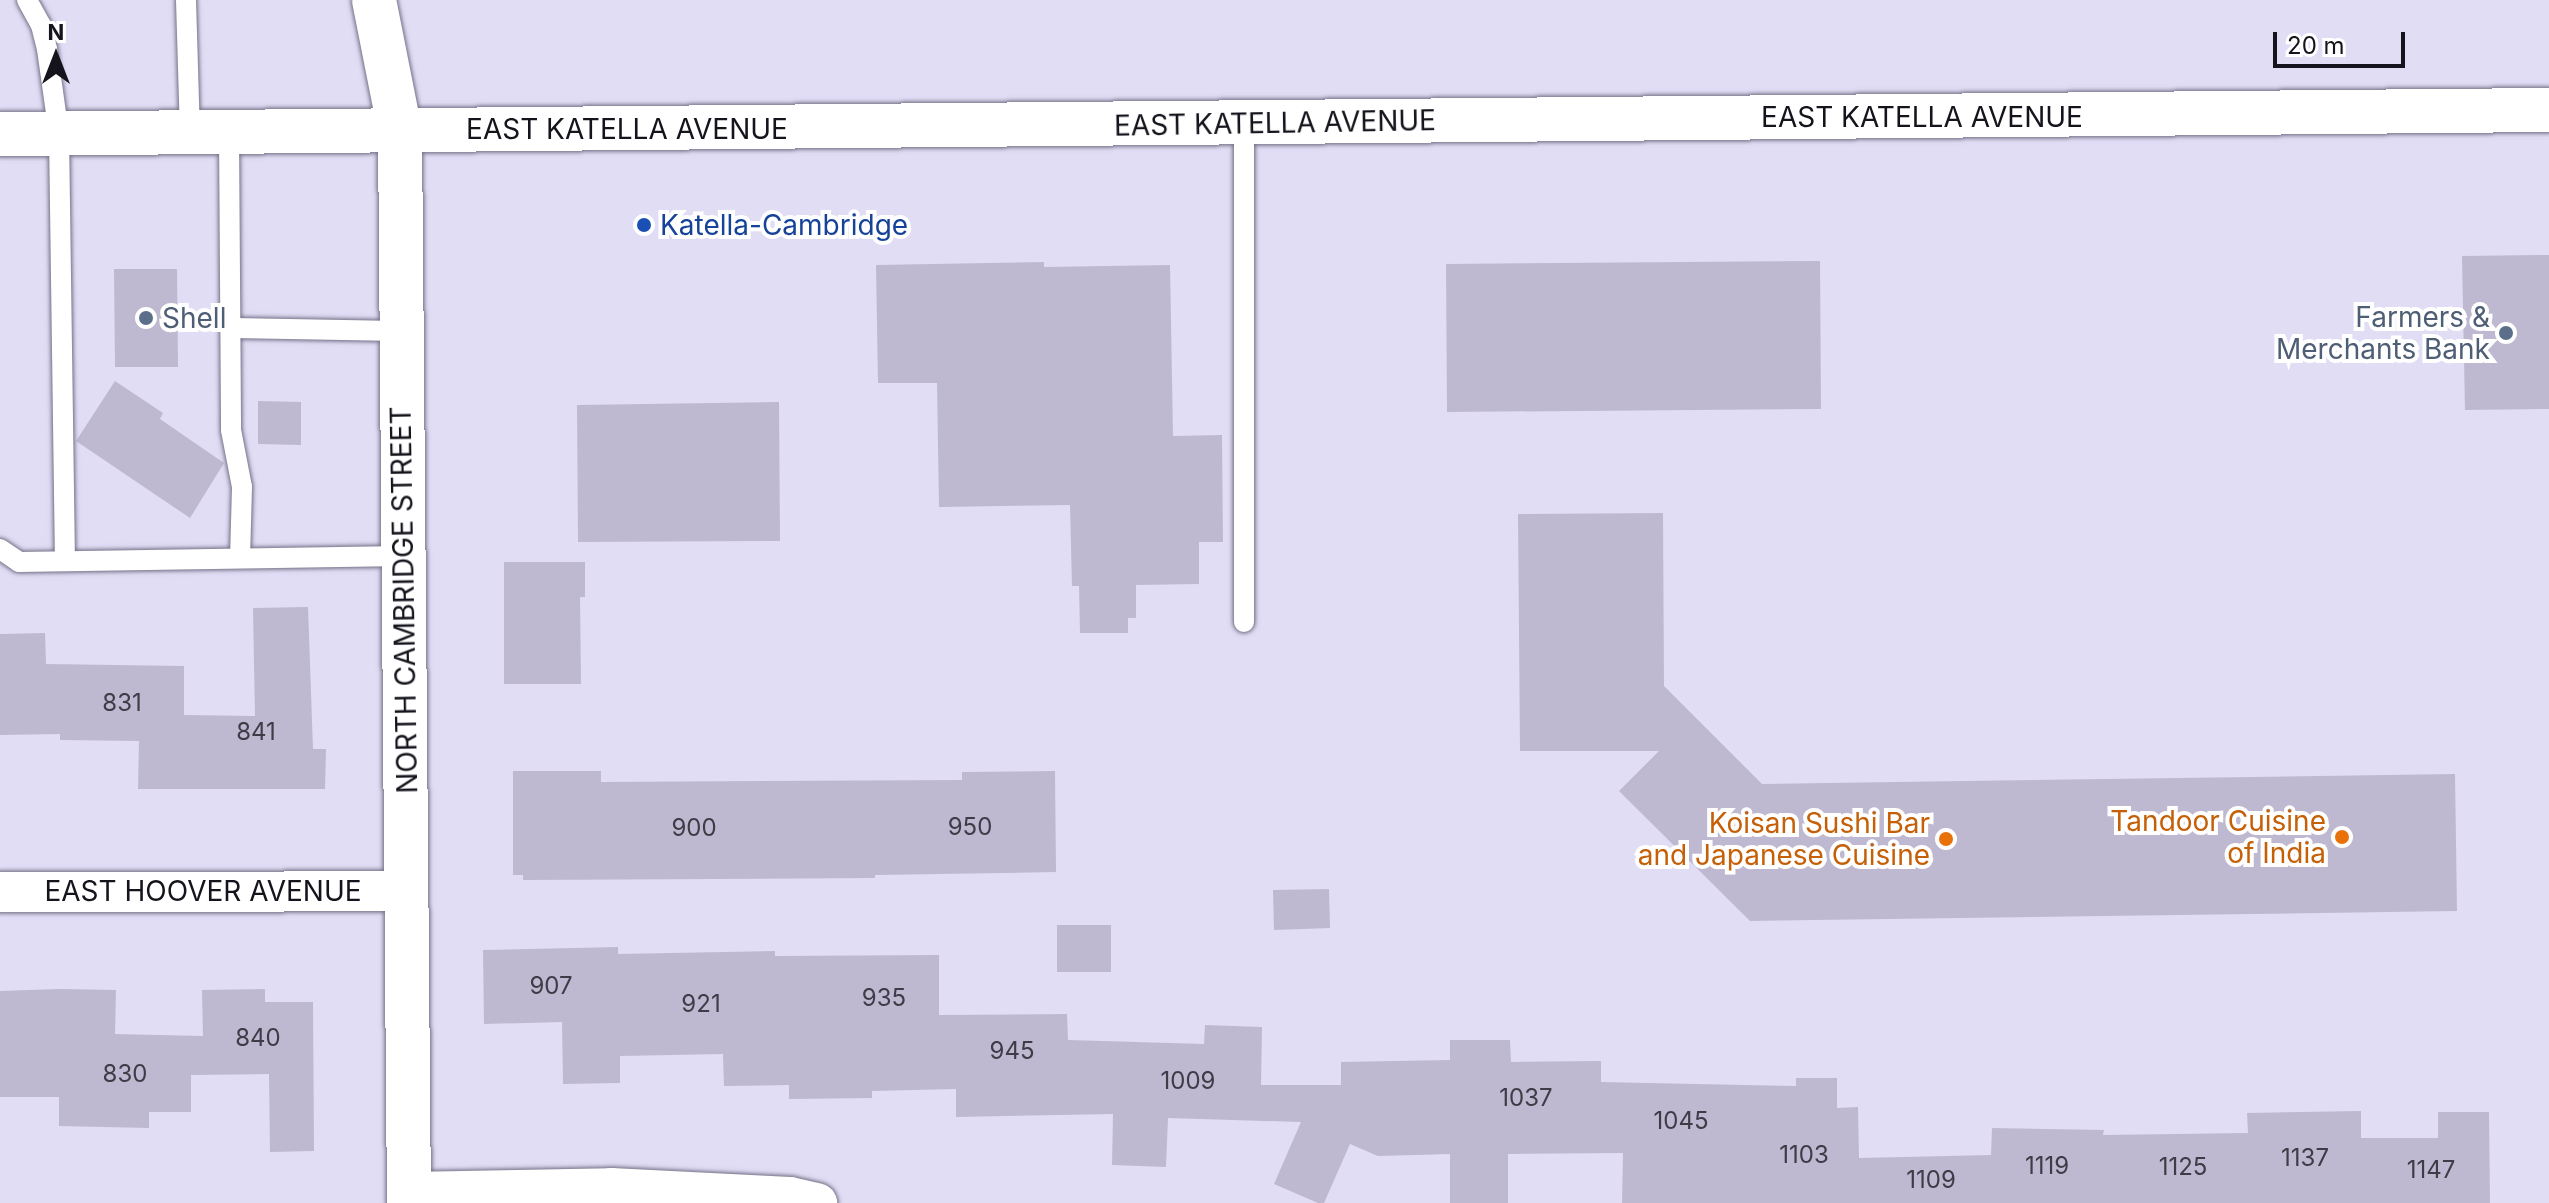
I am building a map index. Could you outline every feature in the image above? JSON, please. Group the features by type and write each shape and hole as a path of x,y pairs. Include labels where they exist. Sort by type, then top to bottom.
{"main road":[{"name":"NORTH CAMBRIDGE STREET","path":"374,0 400,131 409,1198"},
{"name":"EAST KATELLA AVENUE","path":"0,134 2549,110"}],"street":[{"name":"EAST HOOVER AVENUE","path":"0,892 407,891"},
{"path":"409,1198 611,1188 790,1197 817,1203"}],"lane":[{"path":"27,0 41,25 47,49 59,134 65,561"},
{"path":"186,0 210,133 230,328 231,430 242,487 240,558"},
{"path":"1244,123 1244,622"},
{"path":"230,328 402,331"},
{"path":"0,549 19,562 404,556"}],"building":[{"name":"Farmers & Merchants Bank","path":"2549,255 2549,409 2465,410 2462,256"},
{"path":"1820,261 1821,409 1447,412 1446,264"},
{"path":"1044,262 1044,267 1170,265 1173,436 1222,435 1223,542 1199,542 1199,584 1136,585 1136,618 1128,618 1128,633 1080,633 1079,586 1072,586 1070,505 939,507 937,383 878,383 876,265"},
{"name":"Shell","path":"114,269 177,269 178,367 115,367"},
{"path":"115,381 163,413 160,419 224,463 190,518 76,441"},
{"path":"258,401 301,402 301,445 258,444"},
{"path":"779,402 780,541 578,542 577,405"},
{"path":"1663,513 1664,686 1762,784 2455,774 2457,911 1750,921 1619,791 1659,751 1520,751 1518,514"},
{"path":"504,562 585,562 585,597 580,597 581,684 504,684"},
{"path":"308,607 313,749 326,749 325,789 138,789 139,741 60,740 60,734 0,735 0,634 45,633 46,664 184,666 184,715 255,716 253,608"},
{"path":"513,771 601,771 601,782 962,780 962,772 1055,771 1056,872 875,875 875,878 523,880 523,875 513,875"},
{"path":"1329,889 1330,928 1274,930 1273,890"},
{"path":"1057,925 1111,925 1111,972 1057,972"},
{"path":"618,947 618,954 775,951 775,956 939,955 939,1015 1067,1014 1068,1040 1204,1044 1205,1025 1262,1027 1261,1085 1341,1085 1341,1062 1450,1060 1450,1040 1510,1040 1511,1062 1601,1061 1601,1082 1796,1086 1796,1078 1837,1078 1837,1108 1858,1107 1859,1158 1991,1155 1992,1128 2104,1130 2103,1135 2248,1133 2247,1113 2361,1111 2361,1138 2438,1138 2438,1112 2489,1112 2490,1203 1622,1203 1623,1153 1508,1154 1508,1203 1450,1203 1450,1154 1378,1156 1350,1144 1324,1203 1318,1203 1274,1184 1301,1122 1168,1118 1166,1167 1112,1165 1113,1114 956,1117 956,1089 872,1091 872,1098 789,1099 789,1085 724,1086 723,1054 620,1056 620,1083 563,1084 562,1022 484,1024 483,950"},
{"path":"265,989 265,1002 313,1002 314,1151 270,1152 269,1074 191,1075 191,1112 149,1112 149,1128 59,1126 59,1097 0,1097 0,991 116,990 115,1034 203,1036 202,990"}],"place":[{"name":"Katella-Cambridge","path":"644,225"},
{"name":"Shell","path":"146,318"},
{"name":"Farmers & Merchants Bank","path":"2506,333"},
{"name":"Tandoor Cuisine of India","path":"2342,837"},
{"name":"Koisan Sushi Bar and Japanese Cuisine","path":"1946,839"}]}
